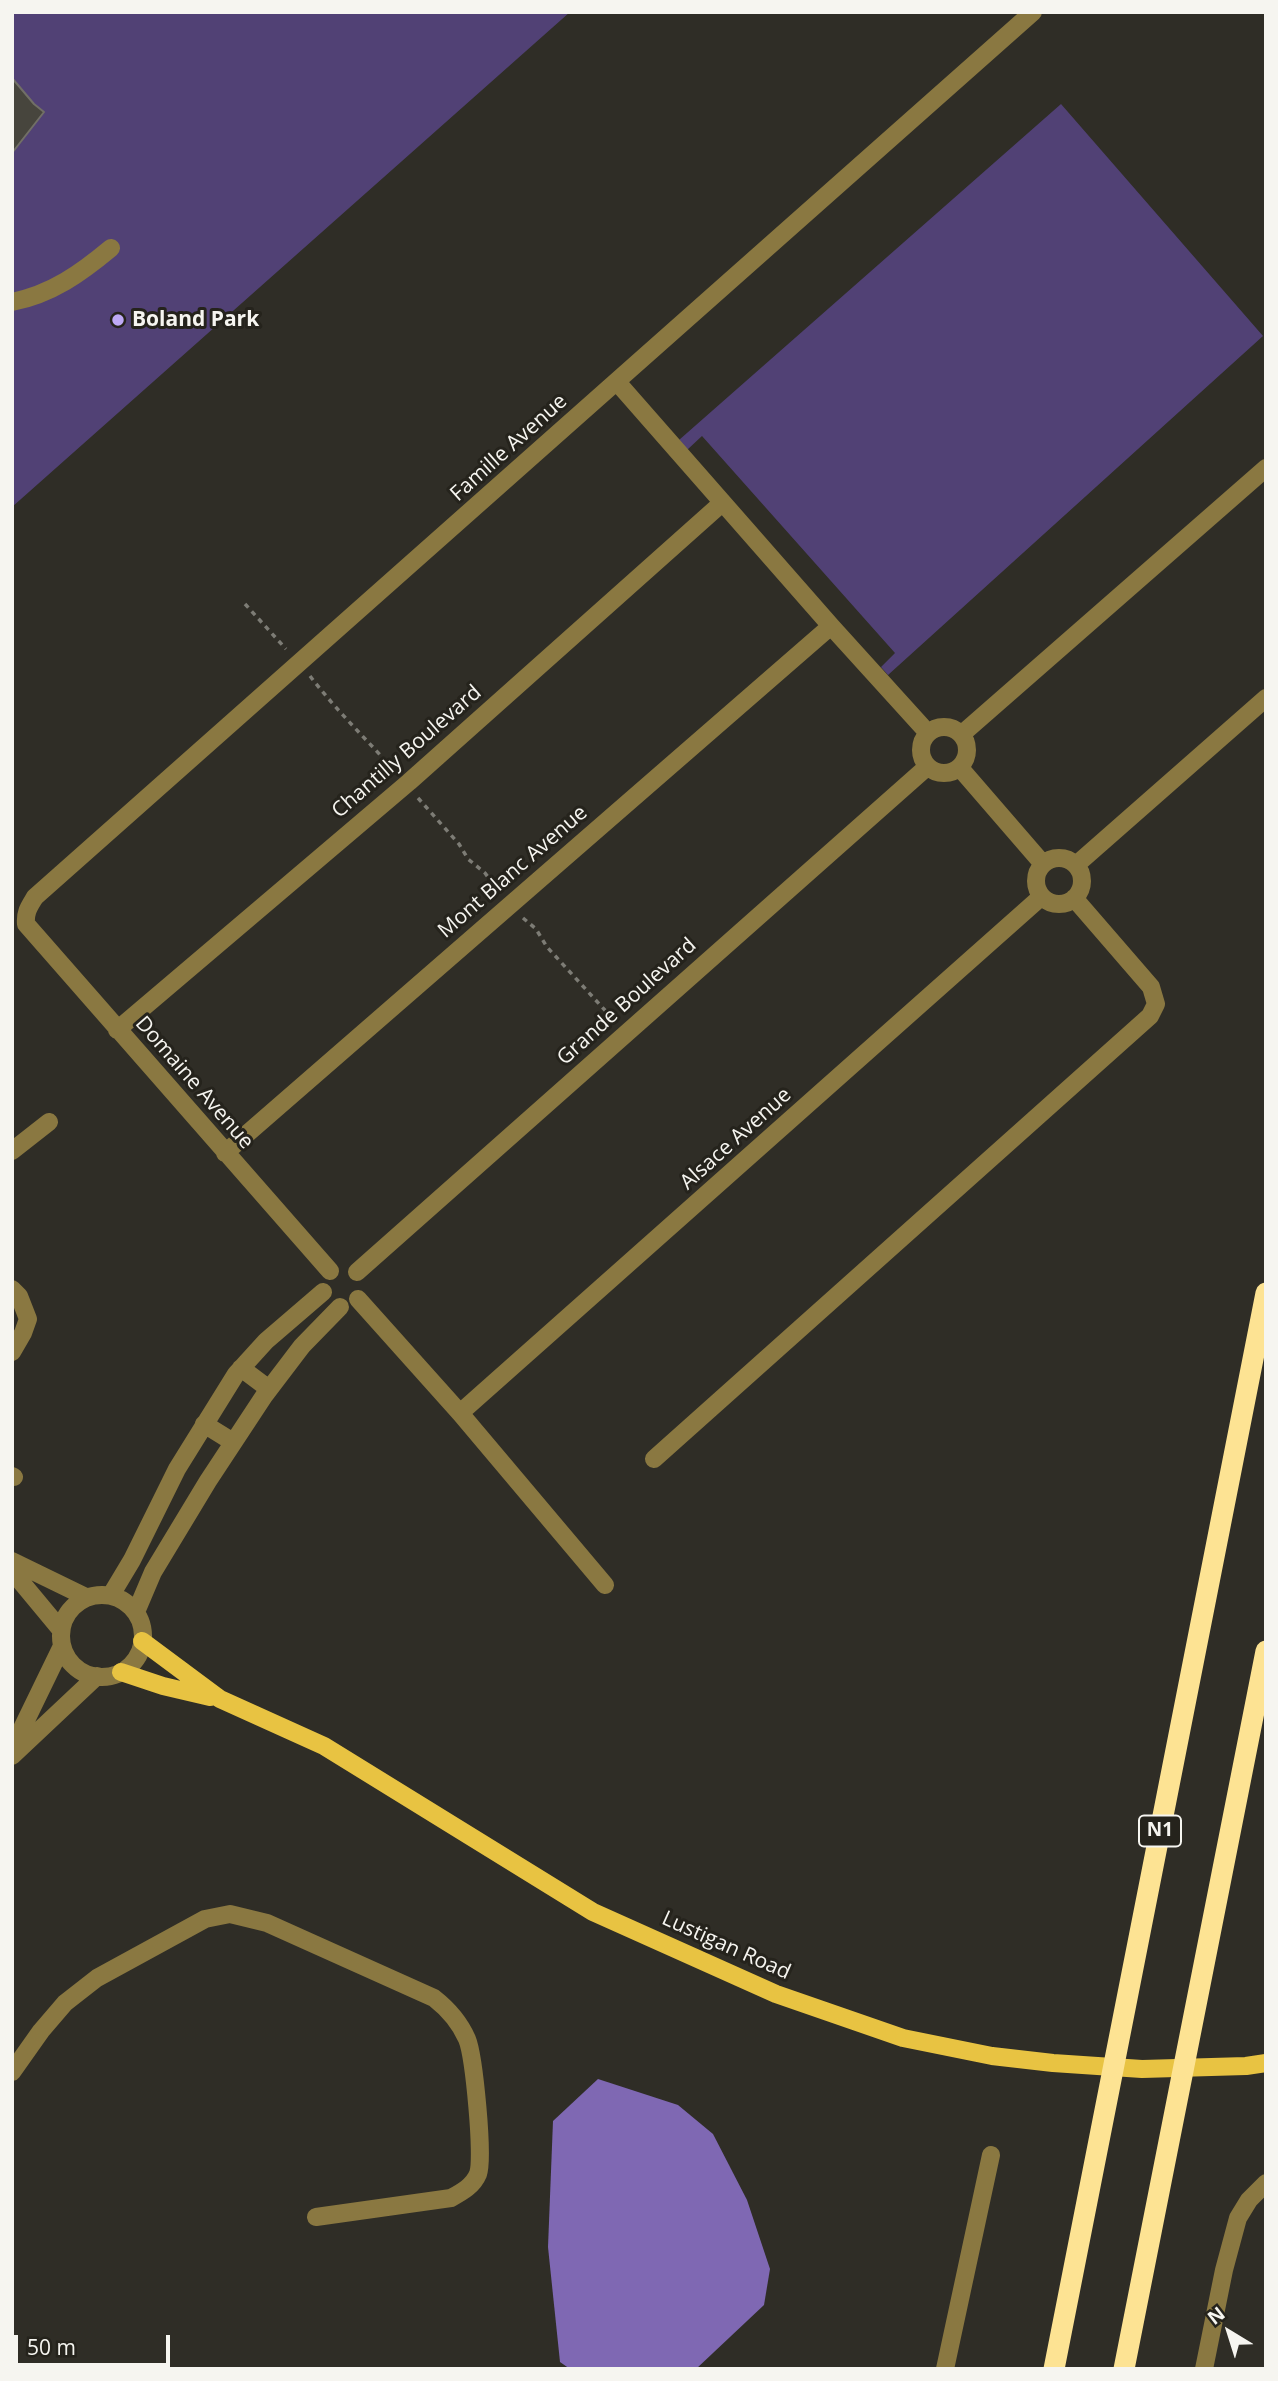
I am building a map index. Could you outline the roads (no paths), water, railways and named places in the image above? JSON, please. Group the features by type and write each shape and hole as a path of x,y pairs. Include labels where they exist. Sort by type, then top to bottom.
{"highway":[{"name":"N1","path":"1054,2369 1266,1293"},
{"path":"1124,2369 1266,1651"}],"main road":[{"name":"Lustigan Road","path":"142,1642 220,1699"},
{"name":"Lustigan Road","path":"121,1672 163,1686 220,1699 324,1746 593,1912 776,1994 903,2038 992,2056 1053,2063 1142,2068 1247,2066 1266,2063"}],"street":[{"name":"Famille Avenue","path":"26,924 25,914 35,898 1033,12"},
{"path":"12,302 55,289 111,248"},
{"path":"617,382 928,733"},
{"path":"962,734 1266,468"},
{"name":"Chantilly Boulevard","path":"117,1030 406,784 722,503"},
{"name":"Mont Blanc Avenue","path":"225,1153 831,626"},
{"path":"1076,865 1266,698"},
{"path":"939,727 951,728 962,734 967,745 967,758 960,768 949,774 937,773 927,766 921,756 922,743 928,733 939,727"},
{"name":"Grande Boulevard","path":"356,1272 927,766"},
{"path":"960,768 1042,864"},
{"path":"1054,858 1066,859 1076,865 1082,876 1081,888 1074,898 1064,904 1051,904 1041,897 1035,886 1036,874 1042,864 1054,858"},
{"name":"Alsace Avenue","path":"460,1413 1041,897"},
{"path":"654,1459 1150,1016 1156,1004 1151,987 1074,898"},
{"name":"Domaine Avenue","path":"26,924 330,1270"},
{"path":"12,1151 49,1122"},
{"path":"136,1612 153,1572 269,1389 302,1346 340,1307 350,1305 358,1299 362,1280 356,1272 345,1266 330,1270 325,1276 323,1292 329,1302 340,1307"},
{"path":"12,1289 19,1296 28,1319 12,1352"},
{"path":"111,1595 137,1550 177,1469 241,1368 266,1341 323,1292"},
{"path":"358,1299 460,1413 605,1585"},
{"path":"241,1368 269,1389"},
{"path":"204,1424 233,1442"},
{"path":"12,1561 86,1597"},
{"path":"12,1571 61,1638 75,1667 85,1673 109,1676 121,1672 139,1654 142,1642 142,1626 136,1612 111,1595 86,1597 69,1610 61,1638 12,1749"},
{"path":"12,1756 97,1676"},
{"path":"12,2071 65,2003 97,1978 205,1920 230,1914 267,1923 433,1998 448,2009 457,2022 467,2039 473,2062 479,2150 477,2175 471,2185 450,2198 316,2217"},
{"path":"945,2369 991,2155"},
{"path":"1204,2369 1224,2270 1238,2218 1249,2200 1266,2183"}],"place":[{"name":"Boland Park","path":"118,320"}]}
